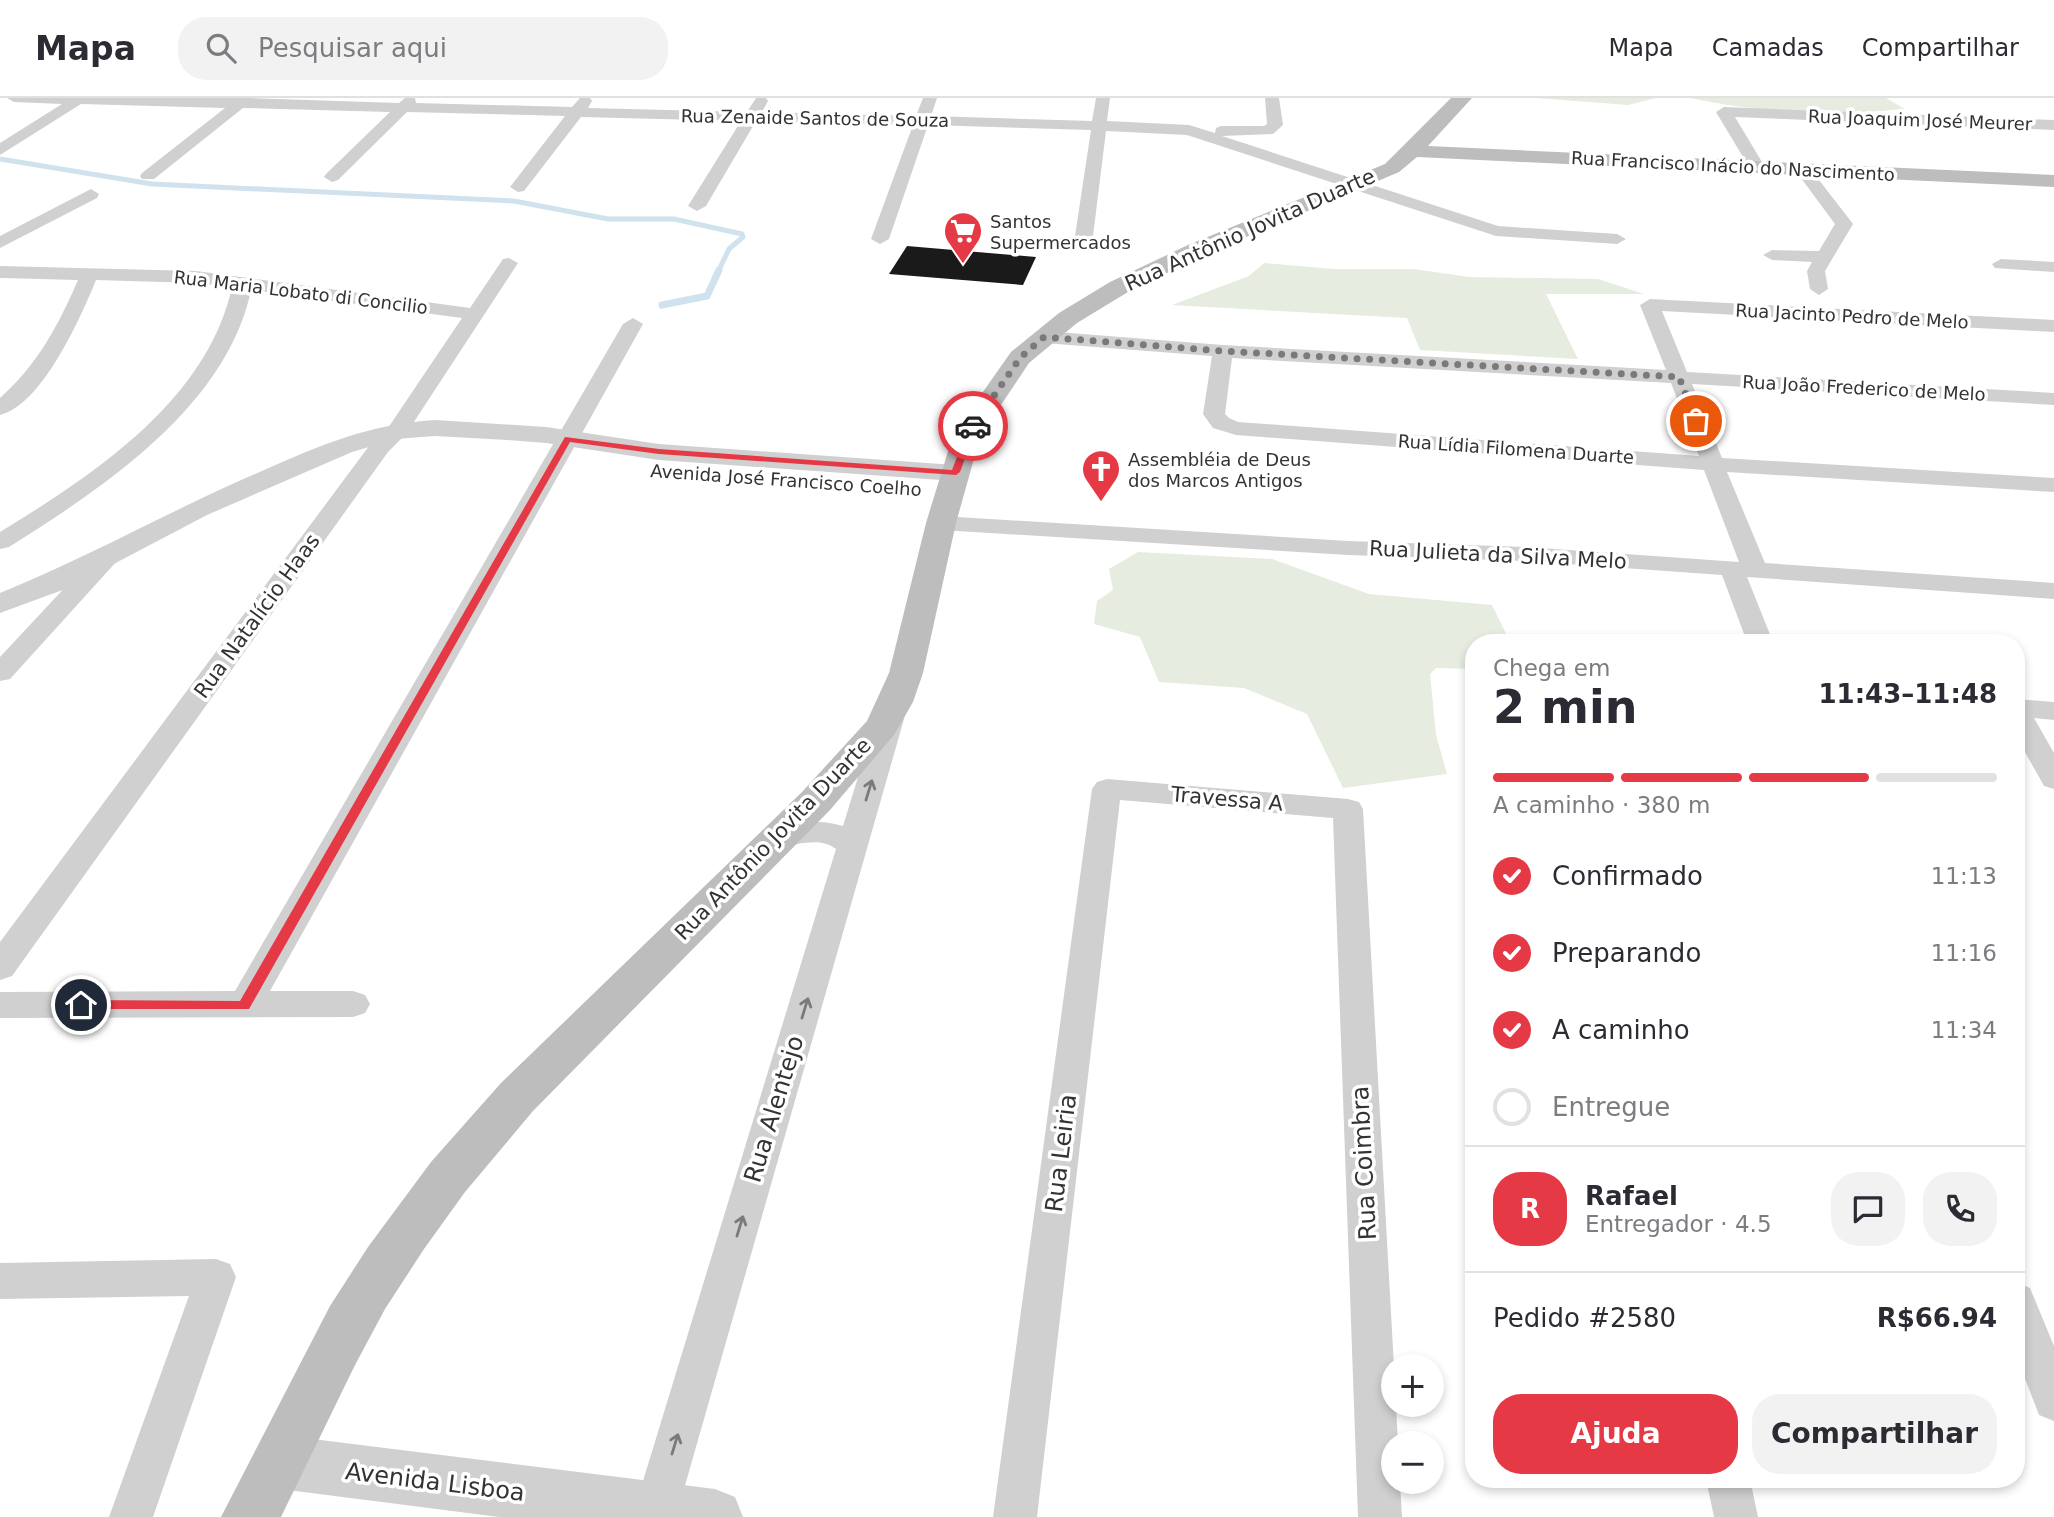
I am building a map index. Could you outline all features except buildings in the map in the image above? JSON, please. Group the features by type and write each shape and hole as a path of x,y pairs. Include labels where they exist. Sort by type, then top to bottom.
{"main road":[{"name":"Rua Antônio Jovita Duarte","path":"250,1517 350,1322 373,1283 433,1196 476,1142 516,1097 779,837 872,737 895,702 915,642 949,496 973,426 1020,358 1068,318 1119,287 1196,250 1392,168 1412,152 1462,98"},
{"name":"Rua Francisco Inácio do Nascimento","path":"1412,152 2054,181"}],"street":[{"name":"Rua Zenaide Santos de Souza","path":"14,98 408,103 576,112 1100,125 1189,130 1356,183 1496,232 1617,239"},
{"path":"519,187 587,98"},
{"path":"697,206 762,98"},
{"path":"880,239 930,98"},
{"path":"1084,236 1103,98"},
{"path":"1189,130 1268,131 1275,125 1272,98"},
{"path":"0,150 80,99"},
{"path":"148,176 242,101"},
{"path":"332,177 408,103"},
{"path":"1999,107 2016,124"},
{"name":"Rua Joaquim José Meurer","path":"1756,167 1724,111 2054,125"},
{"path":"1803,170 1844,224 1816,271 1819,289"},
{"path":"0,243 91,194"},
{"path":"1772,255 1824,257"},
{"name":"Rua Natalício Haas","path":"0,967 387,440 509,262"},
{"path":"2001,264 2054,267"},
{"name":"Rua Maria Lobato di Concilio","path":"0,272 196,277 475,314"},
{"path":"0,409 55,352 89,274"},
{"path":"0,542 92,480 169,412 218,351 236,316 243,282"},
{"name":"Rua Jacinto Pedro de Melo","path":"1679,377 1650,305 2054,326"},
{"path":"244,1006 633,324"},
{"name":"Rua João Frederico de Melo","path":"1044,337 1223,351 2054,399"},
{"name":"Rua Lídia Filomena Duarte","path":"1223,351 1214,414 1221,423 1236,428 1713,464 2054,485"},
{"path":"1679,377 1713,464 1758,634"},
{"name":"Avenida José Francisco Coelho","path":"0,604 108,556 197,509 289,469 387,440 531,452 562,448 673,472 949,496"},
{"name":"Rua Julieta da Silva Melo","path":"949,496 1348,548 1487,552 2054,591"},
{"path":"0,673 108,556"},
{"name":"Rua Alentejo","path":"655,1513 895,702"},
{"path":"2025,710 2054,711"},
{"path":"2025,726 2054,779"},
{"name":"Travessa A","path":"1107,789 1348,809"},
{"name":"Rua Leiria","path":"1015,1517 1107,789"},
{"name":"Rua Coimbra","path":"1348,809 1380,1517"},
{"path":"779,837 819,830 843,837 852,846"},
{"path":"0,1005 353,1004"},
{"path":"0,1281 216,1277 131,1517"},
{"path":"2025,1324 2054,1399"},
{"name":"Avenida Lisboa","path":"280,1461 655,1513 715,1517"},
{"path":"1730,1488 1736,1517"}],"shaded area":[{"path":"1536,98 1656,98 1628,105"},
{"path":"1690,98 1886,98 1905,109 1797,112"},
{"path":"1264,263 1333,269 1414,269 1469,277 1598,279 1644,294 1546,294 1578,359 1420,350 1407,318 1172,305 1249,276"},
{"path":"1138,552 1272,559 1369,594 1492,605 1506,634 1465,634 1465,669 1436,668 1430,674 1436,735 1447,774 1343,788 1307,714 1244,688 1159,682 1140,637 1094,624 1097,601 1113,590 1109,569"}],"waterway":[{"path":"0,159 152,184 514,201 608,219 674,219 742,234 743,237 729,249 718,272"},
{"path":"662,305 707,296 719,270"}],"way so far":[{"path":"973,426 1020,358 1044,337 1223,351 1679,377 1696,421"}],"place":[{"name":"Santos Supermercados","path":"963,265"},
{"name":"Assembléia de Deus dos Marcos Antigos","path":"1101,503"}],"route":[{"path":"81,1005 244,1006 568,439 659,452 956,472 963,447 973,426"}]}
